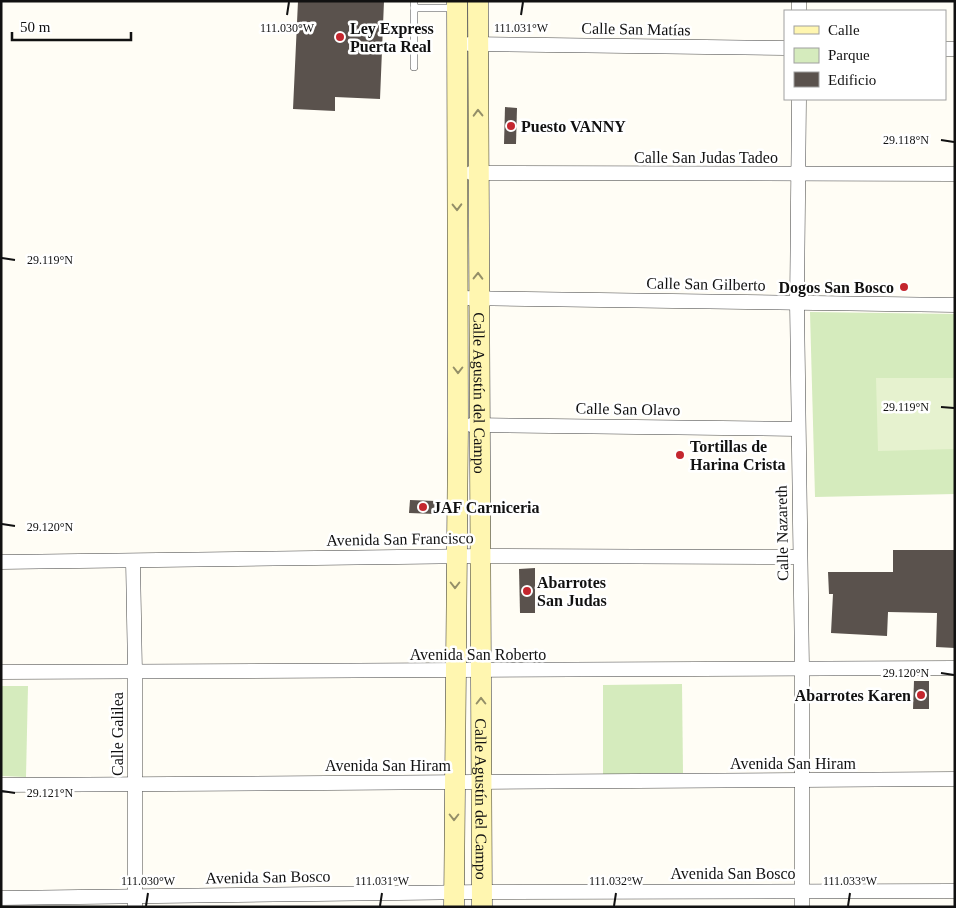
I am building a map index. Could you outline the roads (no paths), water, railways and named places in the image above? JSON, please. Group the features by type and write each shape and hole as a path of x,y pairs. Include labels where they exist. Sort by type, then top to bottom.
{"street":[{"name":"Calle Agustín del Campo","path":"478,1 482,900"},
{"name":"Calle Agustín del Campo","path":"453,900 458,426 457,5"},
{"name":"Calle San Matías","path":"456,44 784,48"},
{"name":"Calle Nazareth","path":"799,100 797,303 802,668 802,907"},
{"name":"Calle San Judas Tadeo","path":"456,174 955,174"},
{"name":"Calle San Gilberto","path":"458,298 955,305"},
{"name":"Calle San Olavo","path":"458,426 798,429"},
{"name":"Avenida San Francisco","path":"1,562 456,556 800,557"},
{"name":"Calle Galilea","path":"133,561 135,902"},
{"name":"Avenida San Roberto","path":"1,672 455,672 955,668"},
{"name":"Avenida San Hiram","path":"1,785 955,779"},
{"name":"Avenida San Bosco","path":"1,898 135,902 482,900 802,890 955,891"}],"lane":[{"path":"414,67 414,5 457,5"}],"place":[{"name":"Ley Express Puerta Real","path":"340,37"},
{"name":"Puesto VANNY","path":"511,126"},
{"name":"Dogos San Bosco","path":"904,287"},
{"name":"Tortillas de Harina Crista","path":"680,455"},
{"name":"JAF Carniceria","path":"423,507"},
{"name":"Abarrotes San Judas","path":"527,591"},
{"name":"Abarrotes Karen","path":"921,695"}]}
